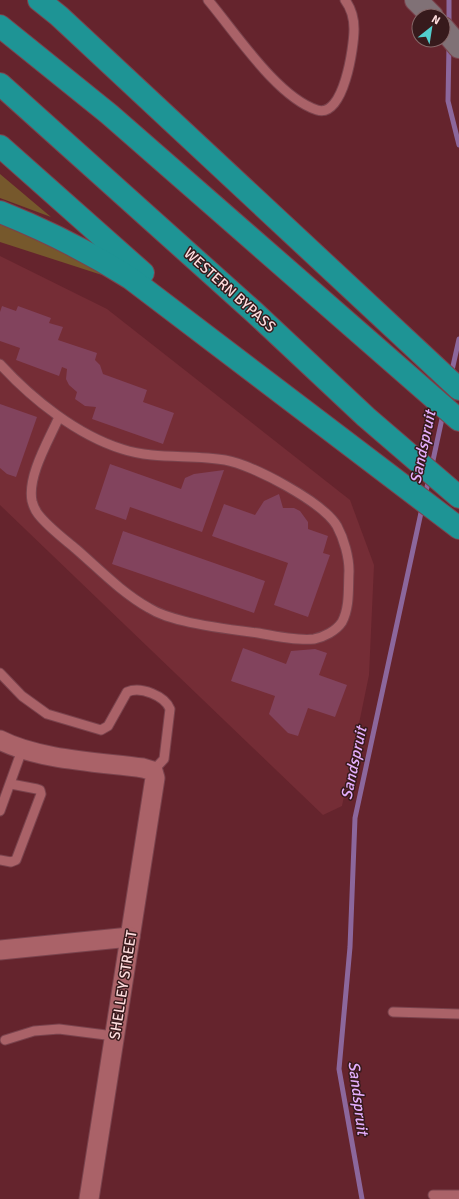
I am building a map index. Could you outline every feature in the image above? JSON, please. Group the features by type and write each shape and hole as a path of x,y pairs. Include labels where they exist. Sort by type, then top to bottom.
{"highway":[{"path":"39,0 59,16 459,389"},
{"path":"0,26 109,114 459,420"},
{"name":"WESTERN BYPASS","path":"0,84 254,312 366,417 459,497"},
{"path":"0,146 102,236 235,358"},
{"path":"0,212 101,259 130,278 459,528"}],"main road":[{"path":"416,0 424,8"},
{"path":"451,38 459,47"}],"street":[{"path":"0,740 22,750 143,768 153,772"},
{"name":"SHELLEY STREET","path":"89,1199 155,778 153,772"},
{"path":"0,950 130,937"}],"lane":[{"path":"208,0 272,77 297,100 318,110 327,109 333,104 343,87 349,69 354,29 350,6 345,0"},
{"path":"0,364 59,418 96,440 125,450 156,455 224,460 244,465 267,475 324,510 336,525 345,546 349,567 347,608 341,623 333,632 314,639 284,637 192,623 168,617 149,609 125,592 51,527 38,514 32,503 31,490 34,477 59,418"},
{"path":"0,673 22,696 47,714 101,730 108,726 127,692 132,690 147,692 162,698 168,702 170,709 164,759 153,772"},
{"path":"0,811 22,750"},
{"path":"0,860 11,862 16,860 41,794 40,790 38,789 11,784"},
{"path":"393,1012 459,1014"},
{"path":"5,1040 34,1031 58,1029 114,1036"},
{"path":"433,1194 459,1195"}],"shaded area":[{"path":"0,174 51,217 0,198"},
{"path":"0,224 80,259 102,275 0,242"},
{"path":"0,256 107,309 350,500 374,565 369,675 342,806 323,815 0,505"}],"building":[{"path":"2,306 16,311 18,306 51,318 49,323 63,327 58,340 97,353 95,360 100,365 103,374 147,390 143,402 174,413 163,444 92,419 96,407 85,406 75,399 77,392 69,385 66,379 67,369 62,367 59,376 16,360 20,348 0,341 0,312"},
{"path":"0,404 37,417 16,477 7,474 0,468"},
{"path":"110,464 181,489 185,478 194,474 224,470 202,532 130,507 126,520 95,509"},
{"path":"279,494 283,508 294,508 300,511 308,522 308,529 328,536 323,553 330,555 308,617 274,605 288,563 212,536 224,504 255,515 264,501"},
{"path":"123,531 265,581 254,613 112,564"},
{"path":"243,648 286,664 291,651 315,649 327,653 319,675 347,685 335,717 308,708 298,736 288,733 269,714 275,696 231,681"}],"waterway":[{"name":"Sandspruit","path":"449,0 449,8"},
{"name":"Sandspruit","path":"449,48 448,101 459,145"},
{"name":"Sandspruit","path":"451,375 459,339"},
{"name":"Sandspruit","path":"432,465 443,414"},
{"name":"Sandspruit","path":"425,496 429,478"},
{"name":"Sandspruit","path":"362,1199 339,1069 350,947 355,818 422,508"}]}
